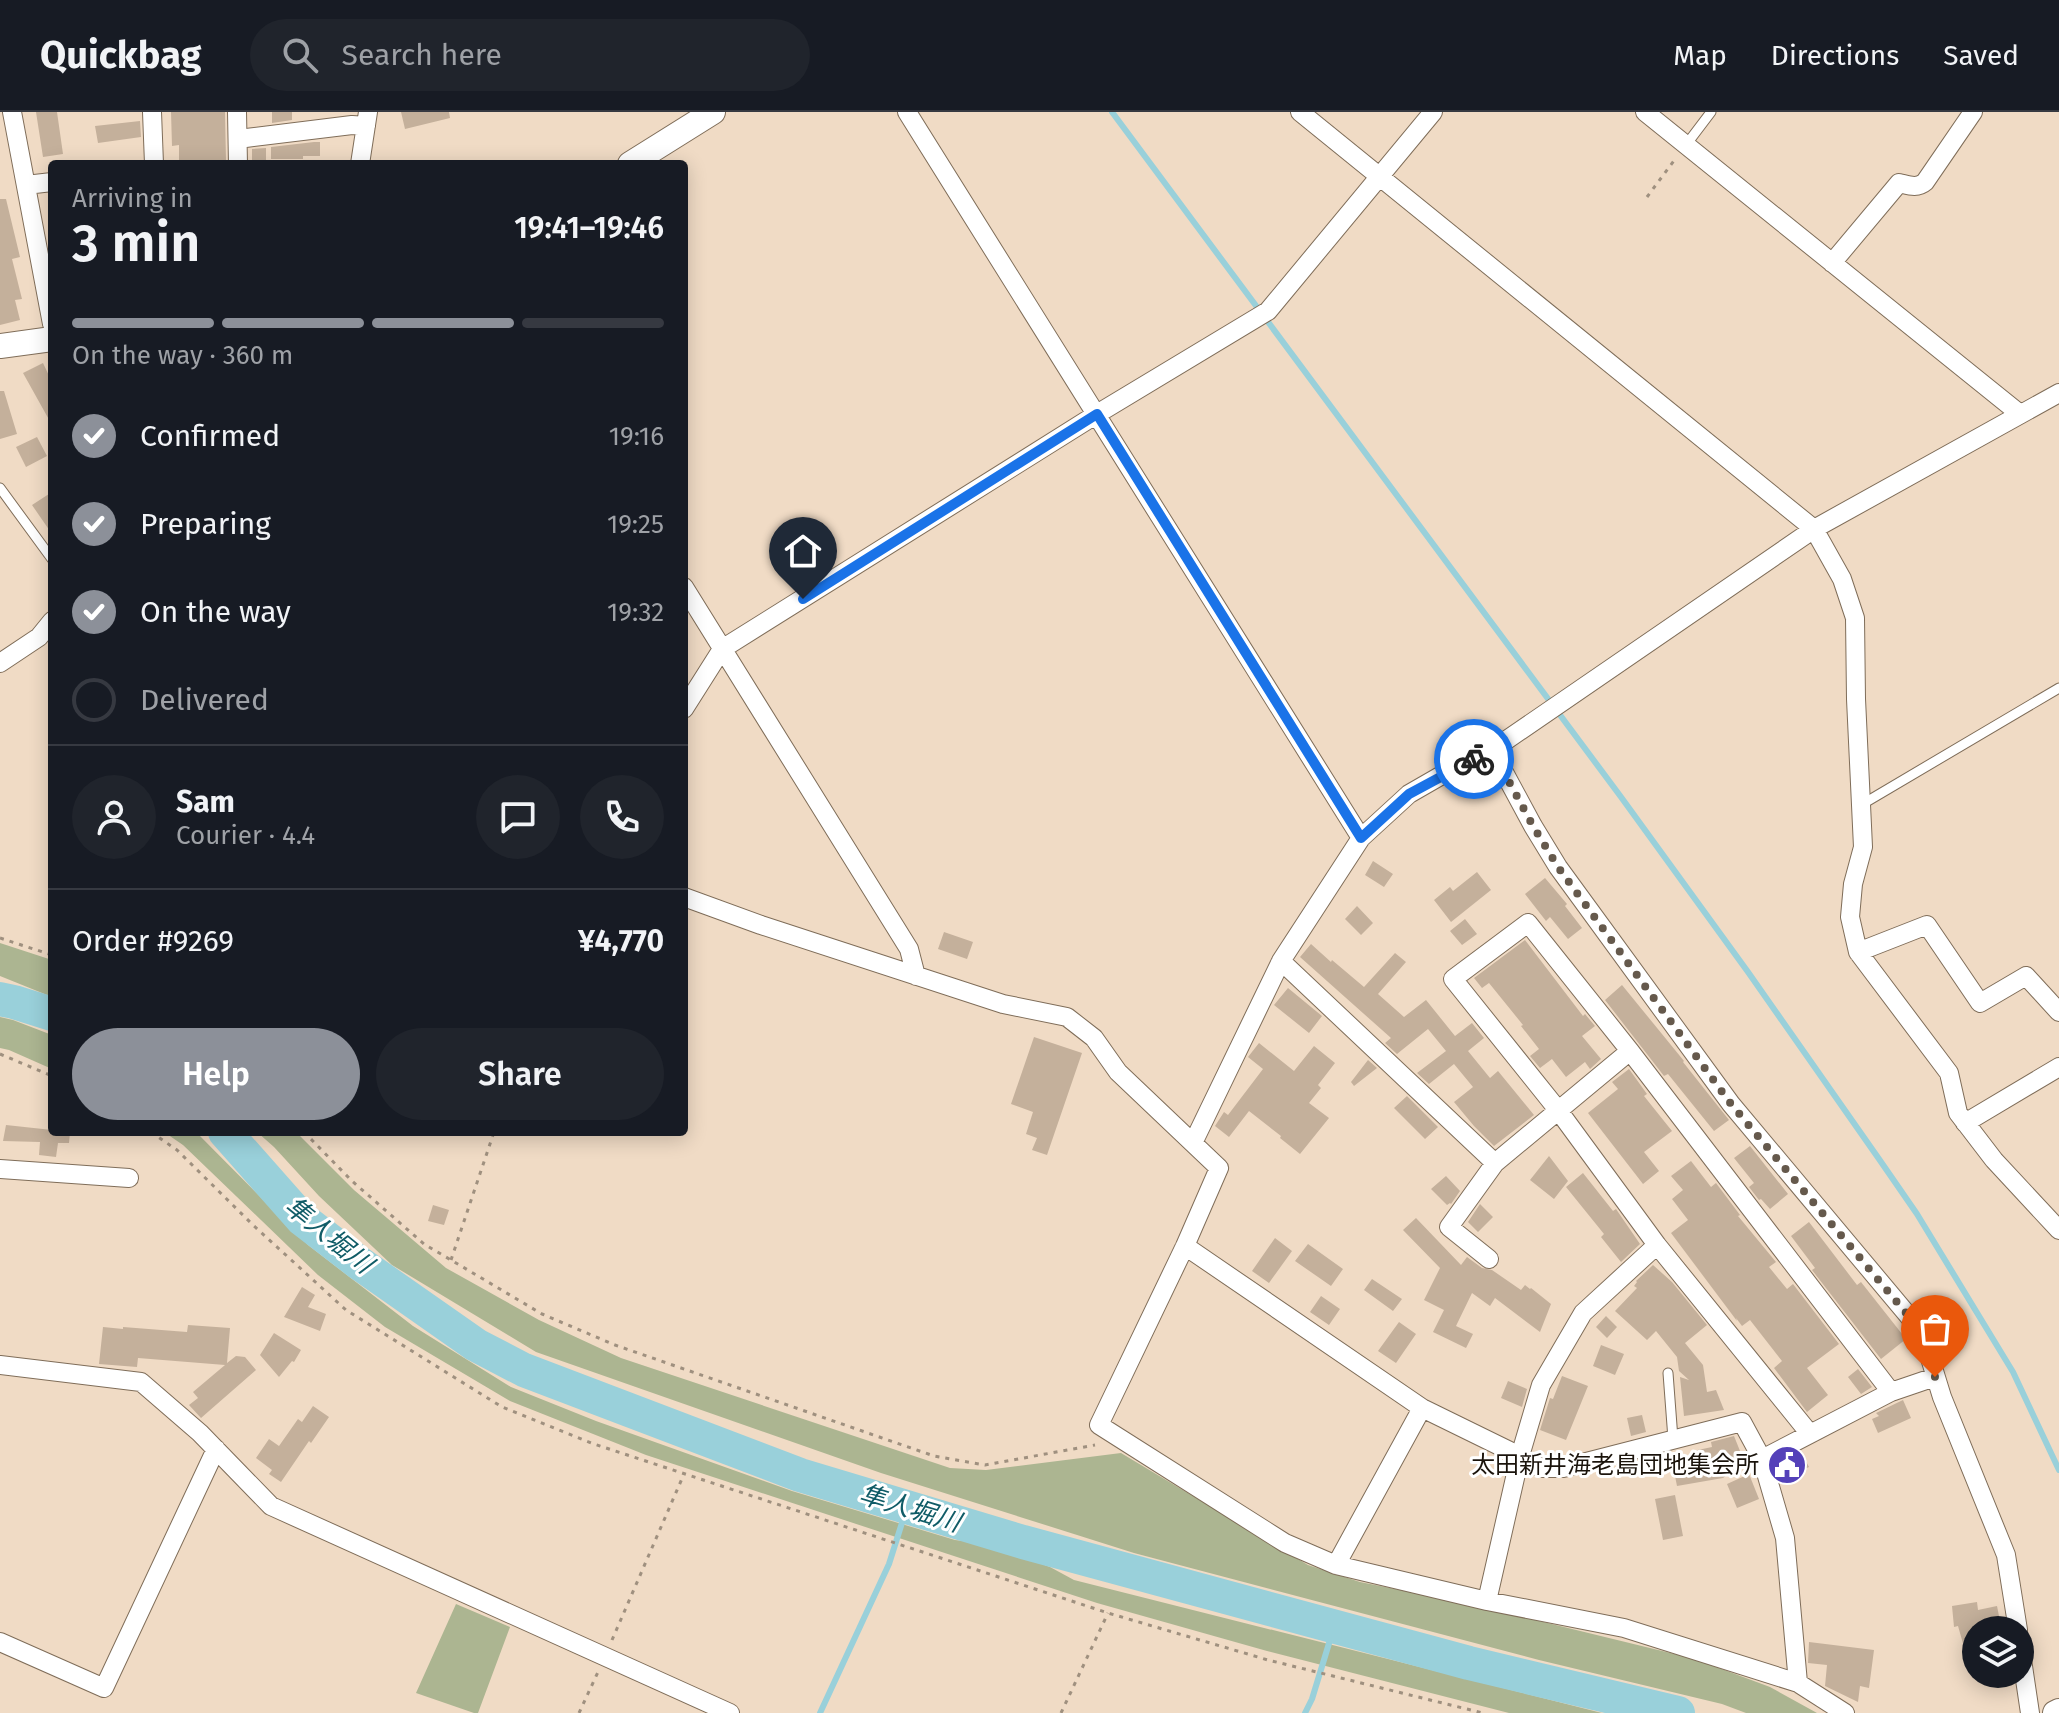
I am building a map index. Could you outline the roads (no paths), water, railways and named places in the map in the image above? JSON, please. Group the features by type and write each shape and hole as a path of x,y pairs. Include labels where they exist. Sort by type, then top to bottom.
{"street":[{"path":"12,112 48,303"},
{"path":"152,112 154,160"},
{"path":"237,112 238,160"},
{"path":"636,160 713,112"},
{"path":"907,112 1361,838"},
{"path":"1300,112 1814,529 1842,579 1855,618 1863,847 1853,884 1850,917 1858,952 1949,1073 1958,1113 1965,1123 1994,1160 2059,1230"},
{"path":"688,703 722,649 1097,414 1268,311 1433,112"},
{"path":"1645,112 2020,414"},
{"path":"1832,263 1899,183 1921,186 1925,182 1973,112"},
{"path":"238,139 357,119 360,160"},
{"path":"26,185 48,182"},
{"path":"0,346 48,340"},
{"path":"1193,1143 1281,961 1361,838 1409,794 1492,750 1814,529 2059,393"},
{"path":"688,594 909,949 916,976"},
{"path":"0,663 45,641"},
{"path":"1492,750 1558,867 1722,1091 1922,1332 1935,1377 2006,1555 2016,1616"},
{"path":"688,898 1003,1004 1067,1017 1094,1038 1118,1072 1219,1168 1099,1425 1285,1543 1336,1565 1487,1601 1624,1628 1798,1683 1845,1713"},
{"path":"1810,1434 1657,1245 1558,1110 1453,979 1528,923 1891,1392"},
{"path":"1858,952 1927,925 1980,1003 2026,976 2059,1012"},
{"path":"1281,961 1495,1163"},
{"path":"1489,1259 1449,1227 1495,1163 1630,1051"},
{"path":"1965,1123 2059,1067"},
{"path":"0,1169 129,1178"},
{"path":"1487,1601 1520,1456 1541,1385 1583,1313 1657,1245"},
{"path":"1185,1246 1422,1408 1541,1468 1563,1468 1742,1422 1762,1459 1785,1538 1798,1683"},
{"path":"0,1365 141,1382 200,1433 271,1506 730,1713"},
{"path":"1762,1459 1891,1392 1935,1377"},
{"path":"1336,1565 1422,1408"},
{"path":"0,1642 104,1688 216,1449"},
{"path":"2026,1688 2030,1713"}],"lane":[{"path":"1686,145 1711,112"},
{"path":"0,488 48,554"},
{"path":"1861,805 2059,688"},
{"path":"1668,1373 1673,1439"}],"waterway":[{"path":"1112,112 1621,797 1879,1159 1917,1214 2013,1372 2059,1470"},
{"name":"隼人堀川","path":"0,999 48,1013"},
{"name":"隼人堀川","path":"229,1136 302,1219 476,1345 524,1370 800,1475 1023,1542 1469,1663 1678,1713"},
{"path":"820,1713 889,1564 907,1507"},
{"path":"1305,1713 1334,1627"}],"place":[{"name":"太田新井海老島団地集会所","path":"1787,1465"}]}
